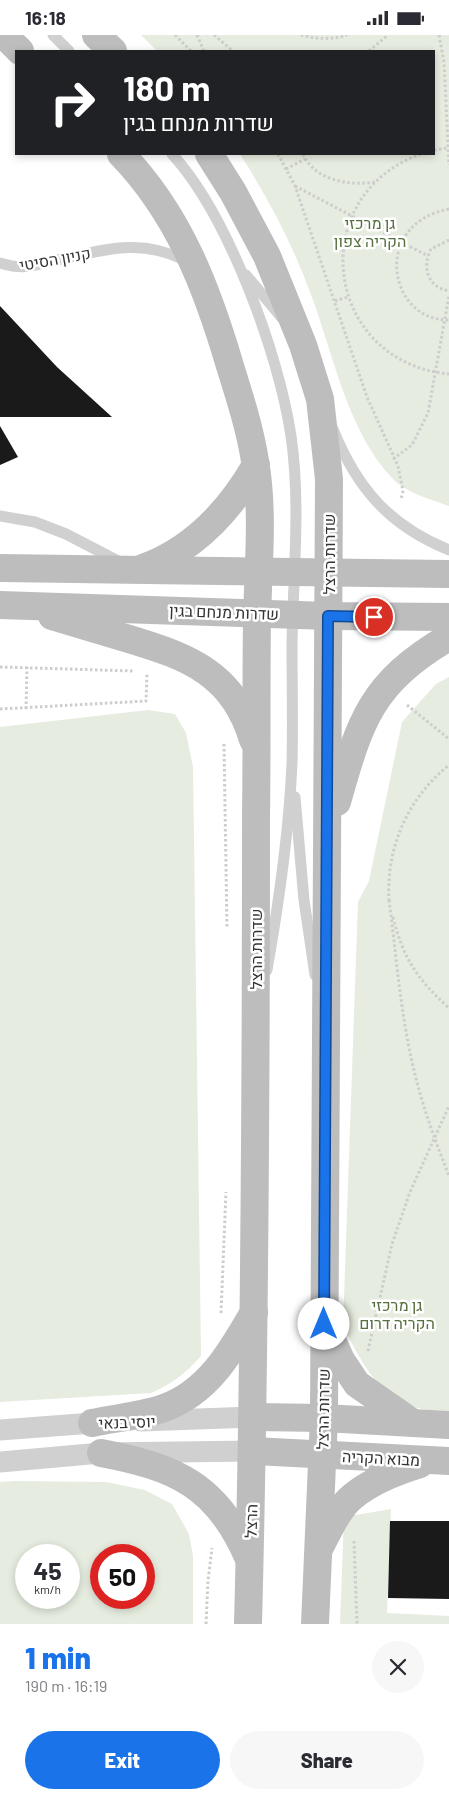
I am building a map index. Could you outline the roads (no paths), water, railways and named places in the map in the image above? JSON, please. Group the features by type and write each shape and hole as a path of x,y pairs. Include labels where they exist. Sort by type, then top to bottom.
{"main road":[{"path":"4,35 19,50"},
{"path":"96,35 112,50"},
{"name":"שדרות הרצל","path":"123,155 151,188 164,207 196,266 215,315 249,428 256,465 259,571 254,1417"},
{"name":"שדרות הרצל","path":"210,155 234,192 267,256 304,345 320,399 329,479 324,1418 318,1550"},
{"path":"137,571 172,555 200,534 224,511 256,465"},
{"path":"0,568 449,574"},
{"path":"8,605 159,648 197,664 226,689 240,709 249,726 257,753"},
{"name":"שדרות מנחם בגין","path":"8,605 328,616 449,617"},
{"path":"327,837 360,729 370,707 384,687 404,668 449,637"},
{"path":"92,1423 164,1408 188,1396 209,1379 228,1357 255,1310"},
{"path":"324,1324 341,1360 357,1384 413,1423"},
{"path":"254,1417 324,1418 449,1425"},
{"name":"הרצל","path":"248,1624 254,1417"},
{"name":"מבוא הקריה","path":"253,1451 441,1461"},
{"path":"101,1453 135,1459 187,1480 218,1505 238,1533 250,1561"},
{"path":"316,1624 318,1550 333,1524 352,1498 400,1470 441,1461"}],"street":[{"name":"יוסי בנאי","path":"0,1430 92,1423 254,1417"},
{"name":"יוסי בנאי","path":"0,1462 101,1453 253,1451"}],"lane":[{"path":"53,35 68,50"},
{"path":"173,155 194,181 239,266 273,357 292,437 294,471 292,764 284,857 256,1035"},
{"name":"קניון הסיטי","path":"0,263 19,269 110,248 133,245 182,258 196,266"},
{"path":"239,266 304,345"},
{"path":"320,399 350,465 382,509 409,531 449,550"},
{"path":"0,516 34,522 66,534 137,571"},
{"path":"292,764 304,900 326,1041"}],"park label":[{"name":"גן מרכזי הקריה צפון","path":"370,232"},
{"name":"גן מרכזי הקריה דרום","path":"397,1314"}]}
